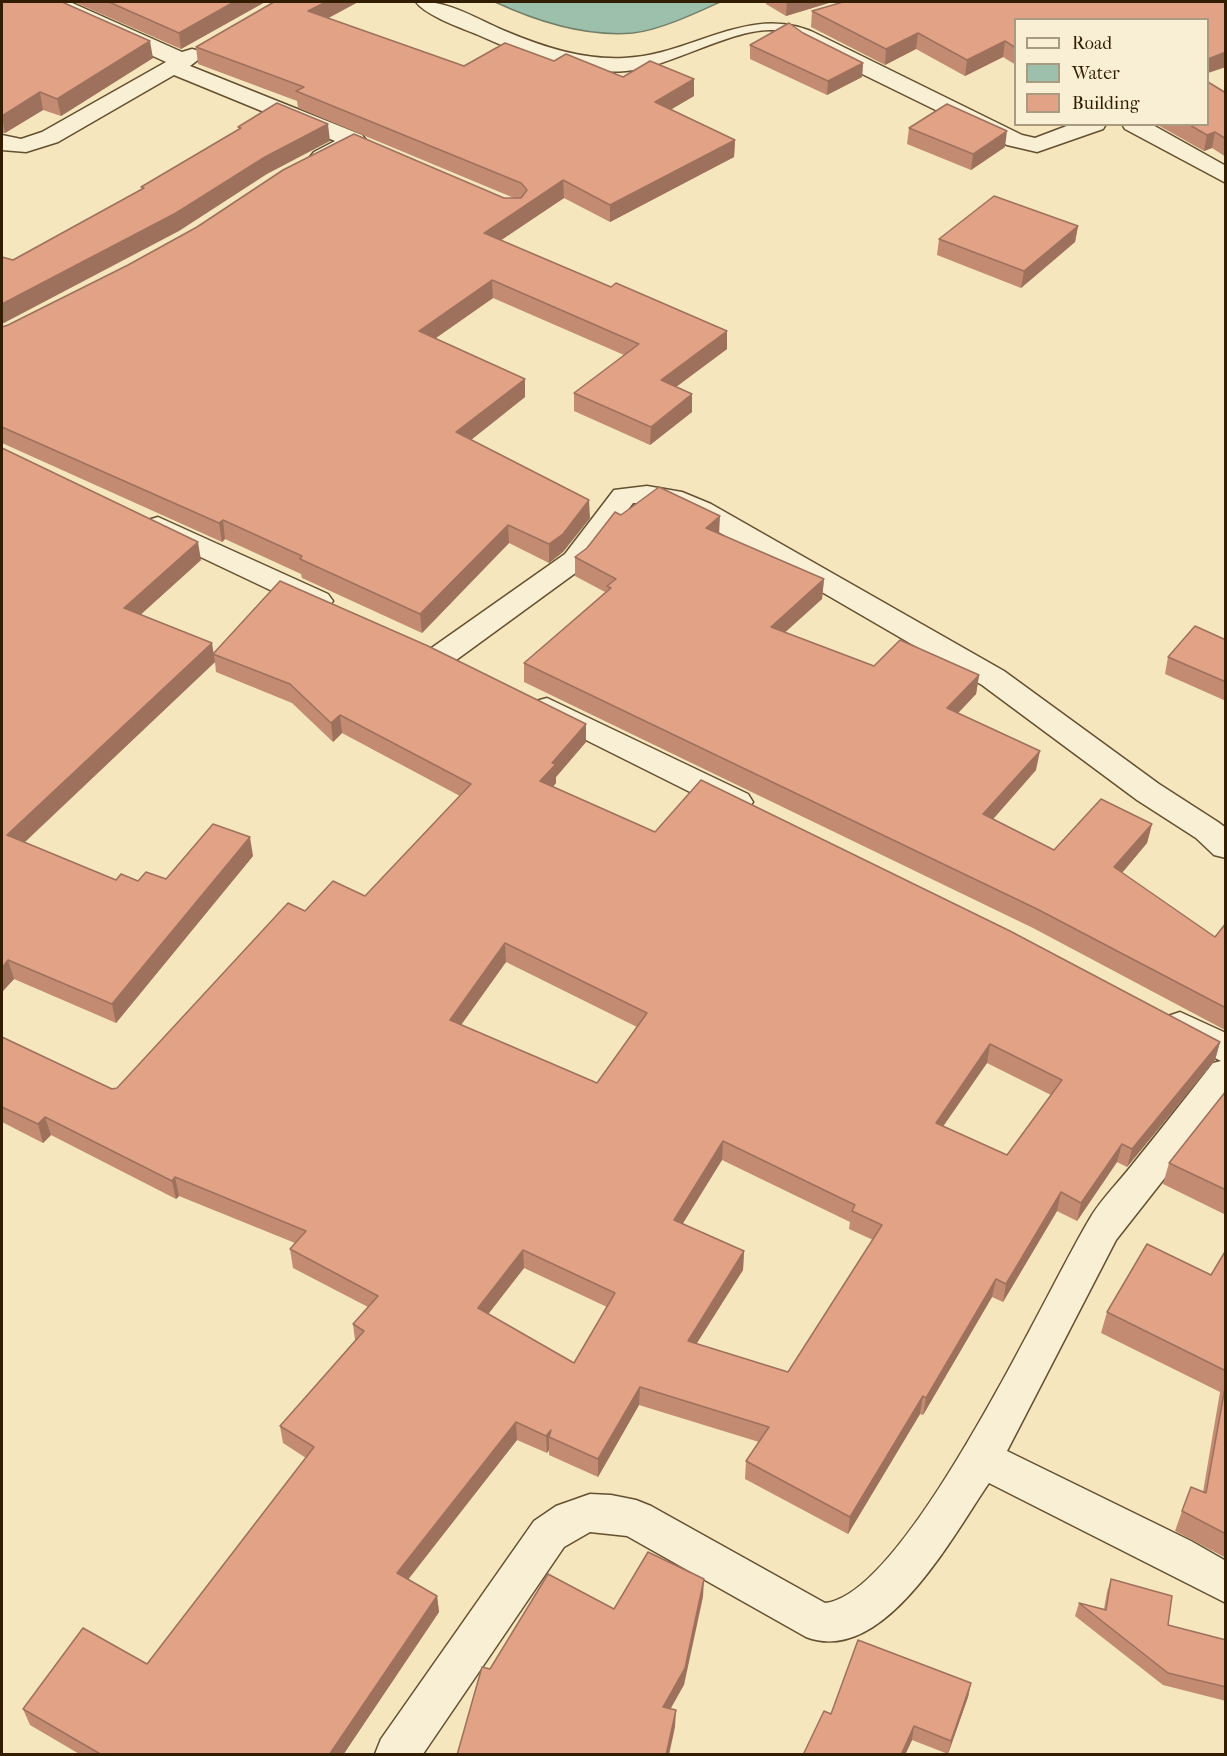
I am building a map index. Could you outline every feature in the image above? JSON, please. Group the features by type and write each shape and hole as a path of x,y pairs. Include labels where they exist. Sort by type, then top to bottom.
{"street":[{"path":"54,2 178,64 365,144 306,166"},
{"path":"427,2 480,30 586,64 627,65 667,56 754,25 785,26 811,16"},
{"path":"785,26 1015,140 1037,145 1089,126"},
{"path":"2,142 19,147 30,146 50,137 213,43"},
{"path":"1137,126 1226,176"},
{"path":"472,671 430,651 575,560 624,496 648,493 669,495 700,510 993,678 1149,792 1219,831"},
{"path":"131,513 344,613"},
{"path":"524,696 762,814"},
{"path":"1154,1011 1226,1049"},
{"path":"398,1755 549,1534 567,1520 587,1512 605,1511 636,1519 821,1623 844,1621 874,1602 907,1567 982,1460 1103,1229 1226,1073"},
{"path":"982,1460 1176,1555 1226,1584"}],"water":[{"path":"495,2 720,2 655,28 616,34 562,26"}],"building":[{"path":"2,2 62,2 150,41 57,99 40,92 2,116"},
{"path":"109,2 234,2 179,33"},
{"path":"274,2 326,2 308,11 464,66 505,43 554,61 566,54 623,77 650,61 694,79 655,102 735,140 610,205 563,180 484,233 611,287 616,283 727,331 661,380 692,394 651,427 574,393 639,344 492,280 419,331 525,379 456,432 589,500 563,534 549,544 508,525 420,614 300,559 302,556 223,520 219,523 2,427 2,327 128,265 197,227 283,170 354,134 504,198 521,198 527,190 521,183 296,91 304,87 196,47"},
{"path":"843,2 1226,2 1226,52 1209,59 1209,18 1014,18 1014,47 1005,41 967,60 918,33 886,49 812,11"},
{"path":"789,23 803,33 863,63 828,81 750,45"},
{"path":"1209,83 1226,93 1226,139 1215,132 1207,135 1191,126 1209,126"},
{"path":"277,103 328,124 265,157 176,213 2,304 2,257 13,260 144,188 141,187 241,128 238,127"},
{"path":"947,104 1007,131 973,154 909,128"},
{"path":"994,196 1078,226 1024,271 939,239"},
{"path":"2,448 198,542 124,608 212,643 7,835 116,880 121,874 138,881 146,872 166,879 213,824 250,837 112,1004 8,960 2,968"},
{"path":"659,487 720,516 706,528 824,579 771,627 874,666 900,640 979,675 947,708 1040,751 983,814 1054,850 1101,799 1152,824 1114,867 1215,937 1226,923 1226,1008 1037,909 524,663 611,588 607,586 616,579 575,557 587,548 615,512 621,515"},
{"path":"280,581 428,646 586,724 552,763 556,764 540,781 655,832 701,780 1010,931 1220,1042 1132,1149 1122,1144 1081,1203 1061,1192 1006,1284 996,1279 926,1398 923,1396 850,1517 746,1461 769,1427 640,1387 598,1459 549,1437 551,1430 546,1436 516,1422 397,1573 437,1596 329,1755 102,1755 23,1709 83,1628 147,1664 314,1447 280,1426 364,1331 353,1324 378,1296 290,1249 306,1231 175,1177 172,1181 45,1117 38,1124 2,1107 2,1037 112,1089 117,1088 288,903 305,911 333,881 365,896 471,784 340,715 331,723 290,684 213,654","holes":["505,943 647,1013 597,1083 450,1020","990,1044 1062,1080 1007,1155 936,1123","723,1141 855,1205 852,1211 882,1225 788,1372 688,1341 744,1251 674,1220","523,1250 615,1293 574,1363 478,1308"]},
{"path":"1195,626 1226,640 1226,682 1168,657"},
{"path":"1226,1091 1226,1190 1169,1163"},
{"path":"1147,1244 1211,1275 1226,1250 1226,1371 1107,1312"},
{"path":"1226,1382 1226,1534 1182,1511 1191,1487 1206,1493"},
{"path":"648,1552 704,1579 685,1668 663,1707 676,1710 666,1755 457,1755 482,1667 490,1669 548,1574 614,1609"},
{"path":"1111,1579 1172,1596 1168,1625 1226,1640 1226,1687 1168,1673 1079,1603 1106,1610"},
{"path":"858,1640 971,1683 951,1741 914,1726 901,1755 803,1755 824,1711 831,1714"}]}
